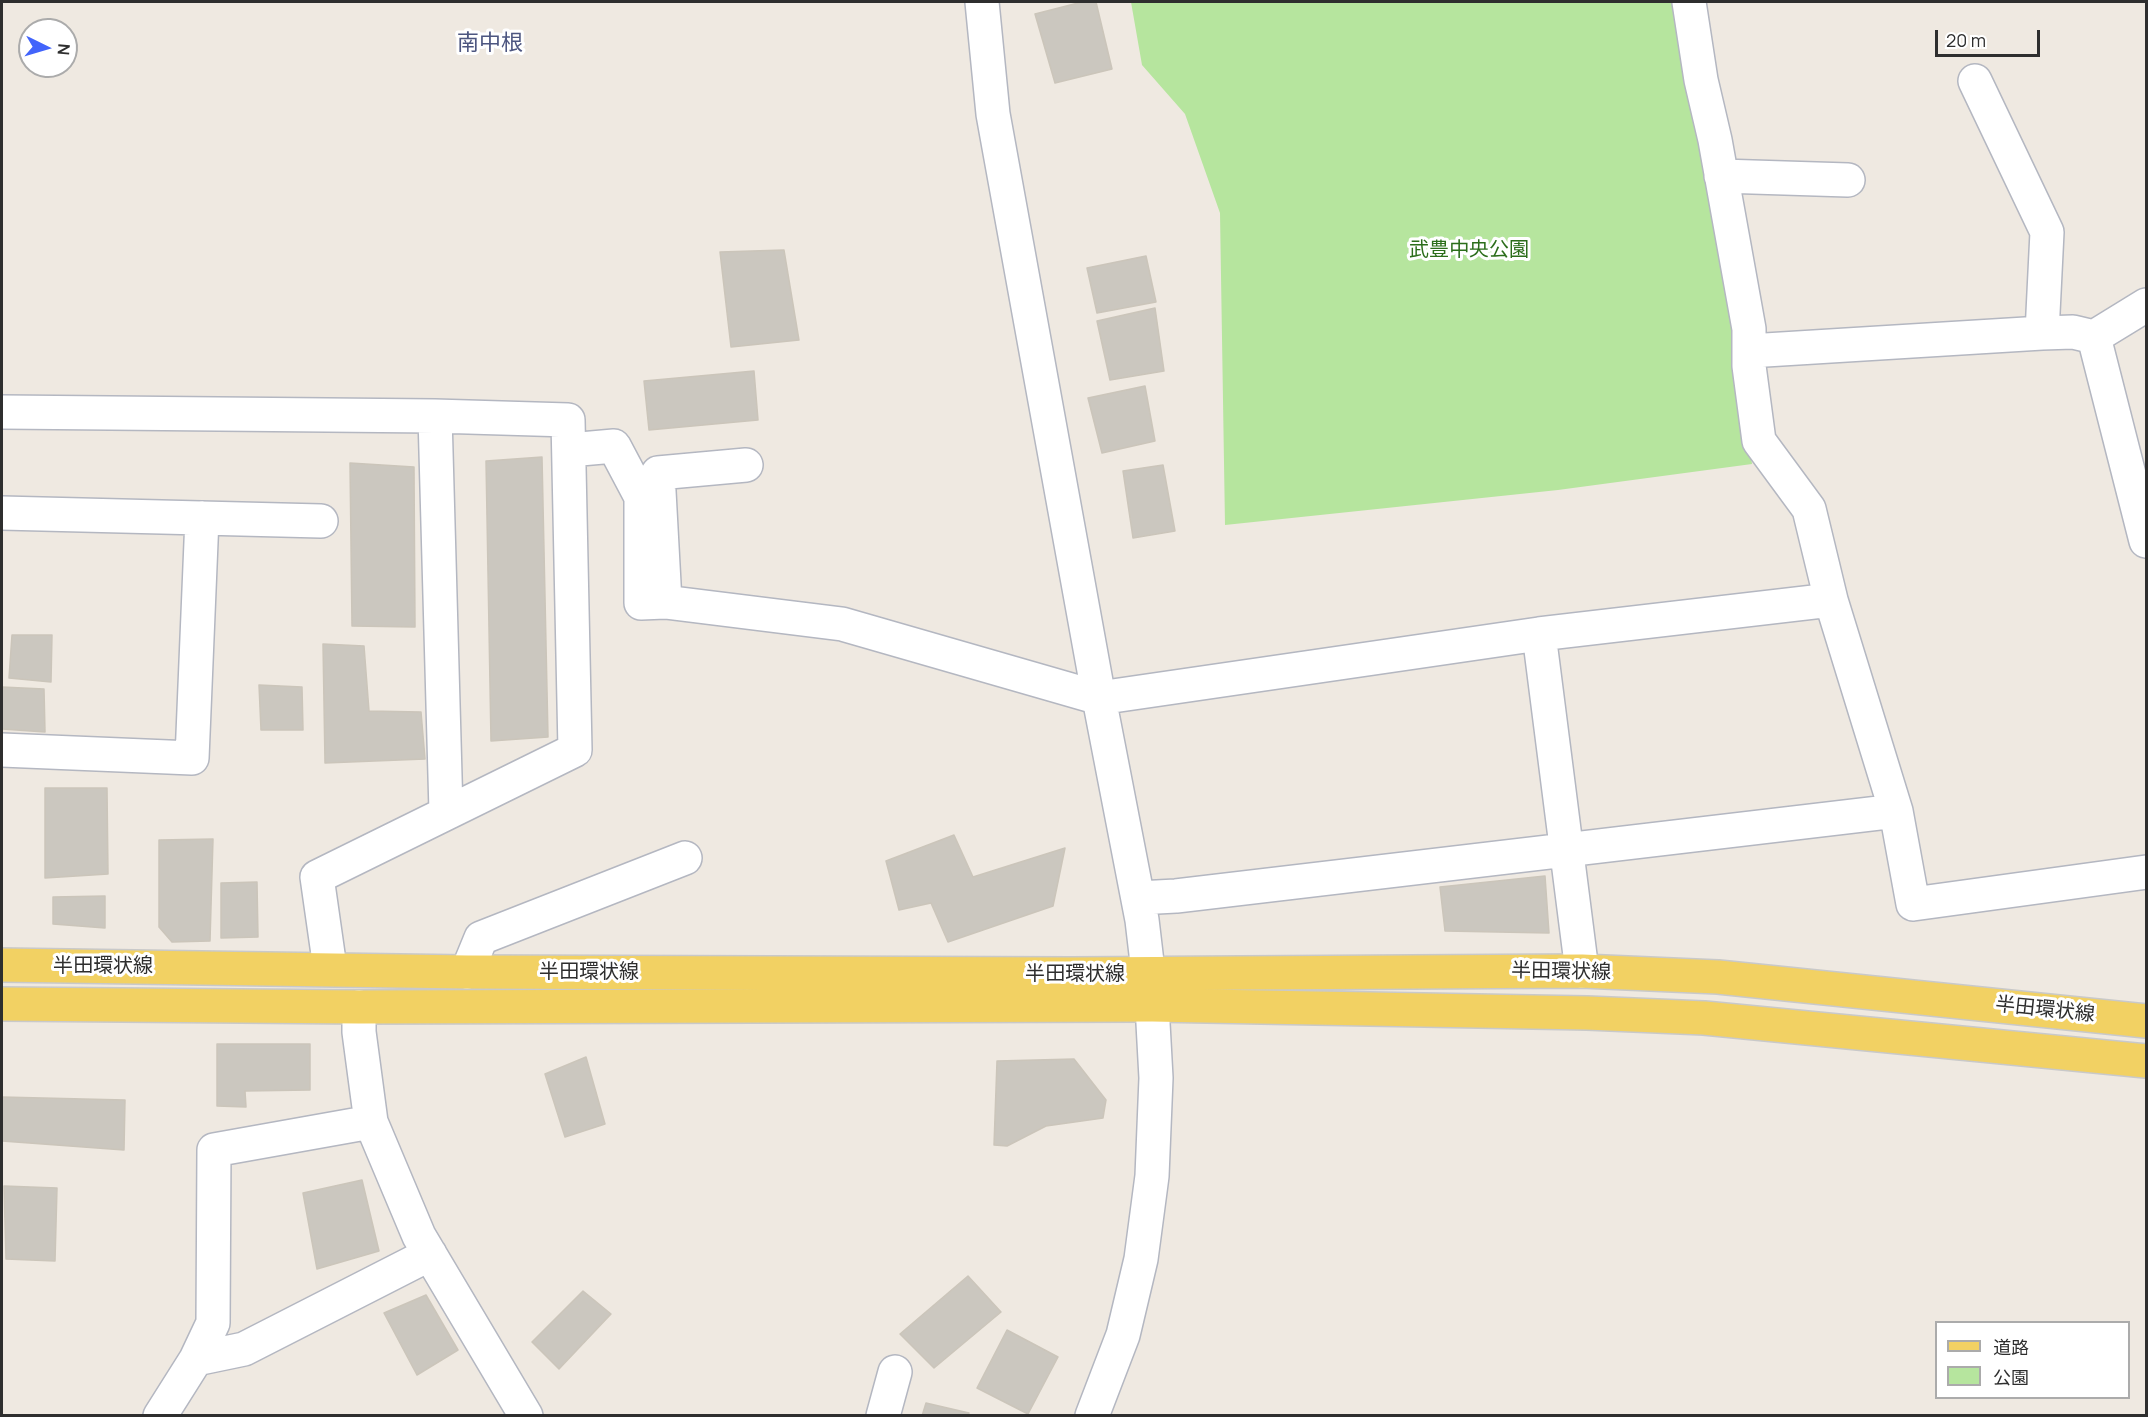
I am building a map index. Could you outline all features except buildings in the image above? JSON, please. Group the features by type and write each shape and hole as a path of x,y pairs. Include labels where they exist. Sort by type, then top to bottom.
{"main road":[{"name":"半田環状線","path":"2,966 330,968 1150,989 1704,1018 2146,1061"},
{"name":"半田環状線","path":"2,1004 358,1006 1150,989 1582,971 1719,977 2146,1021"}],"street":[{"path":"982,2 993,114 1099,698 1138,898 1150,989 1156,1078 1152,1165 1141,1259 1123,1335 1092,1416"},
{"path":"1689,2 1701,80 1749,329 1749,351 1759,441 1809,509 1831,600 1896,811 1913,904 2146,872"},
{"path":"1975,81 2047,232 2042,333"},
{"path":"1721,176 1848,180"},
{"path":"1749,351 2042,333 2073,332 2094,337 2146,304"},
{"path":"2094,337 2146,541"},
{"path":"2,412 435,416 568,420 575,750 317,877 330,968"},
{"path":"435,416 446,812"},
{"path":"569,450 614,446 640,497 641,603 665,602 842,624 1099,698 1539,634 1831,600"},
{"path":"665,602 658,472 746,465"},
{"path":"2,513 321,521"},
{"path":"2,750 192,758 202,518"},
{"path":"1539,634 1582,971"},
{"path":"1138,898 1176,896 1565,848 1896,811"},
{"path":"467,972 481,938 685,858"},
{"path":"358,1006 359,1032 371,1122 419,1236 526,1416"},
{"path":"160,1416 195,1359 213,1323 214,1150 371,1122"},
{"path":"195,1359 244,1349 430,1254"},
{"path":"884,1416 895,1372"}],"green space":[{"name":"武豊中央公園","path":"1131,2 1682,2 1734,319 1752,464 1558,490 1225,525 1220,213 1185,114 1142,65"}],"district":[{"name":"南中根","path":"490,44"}]}
